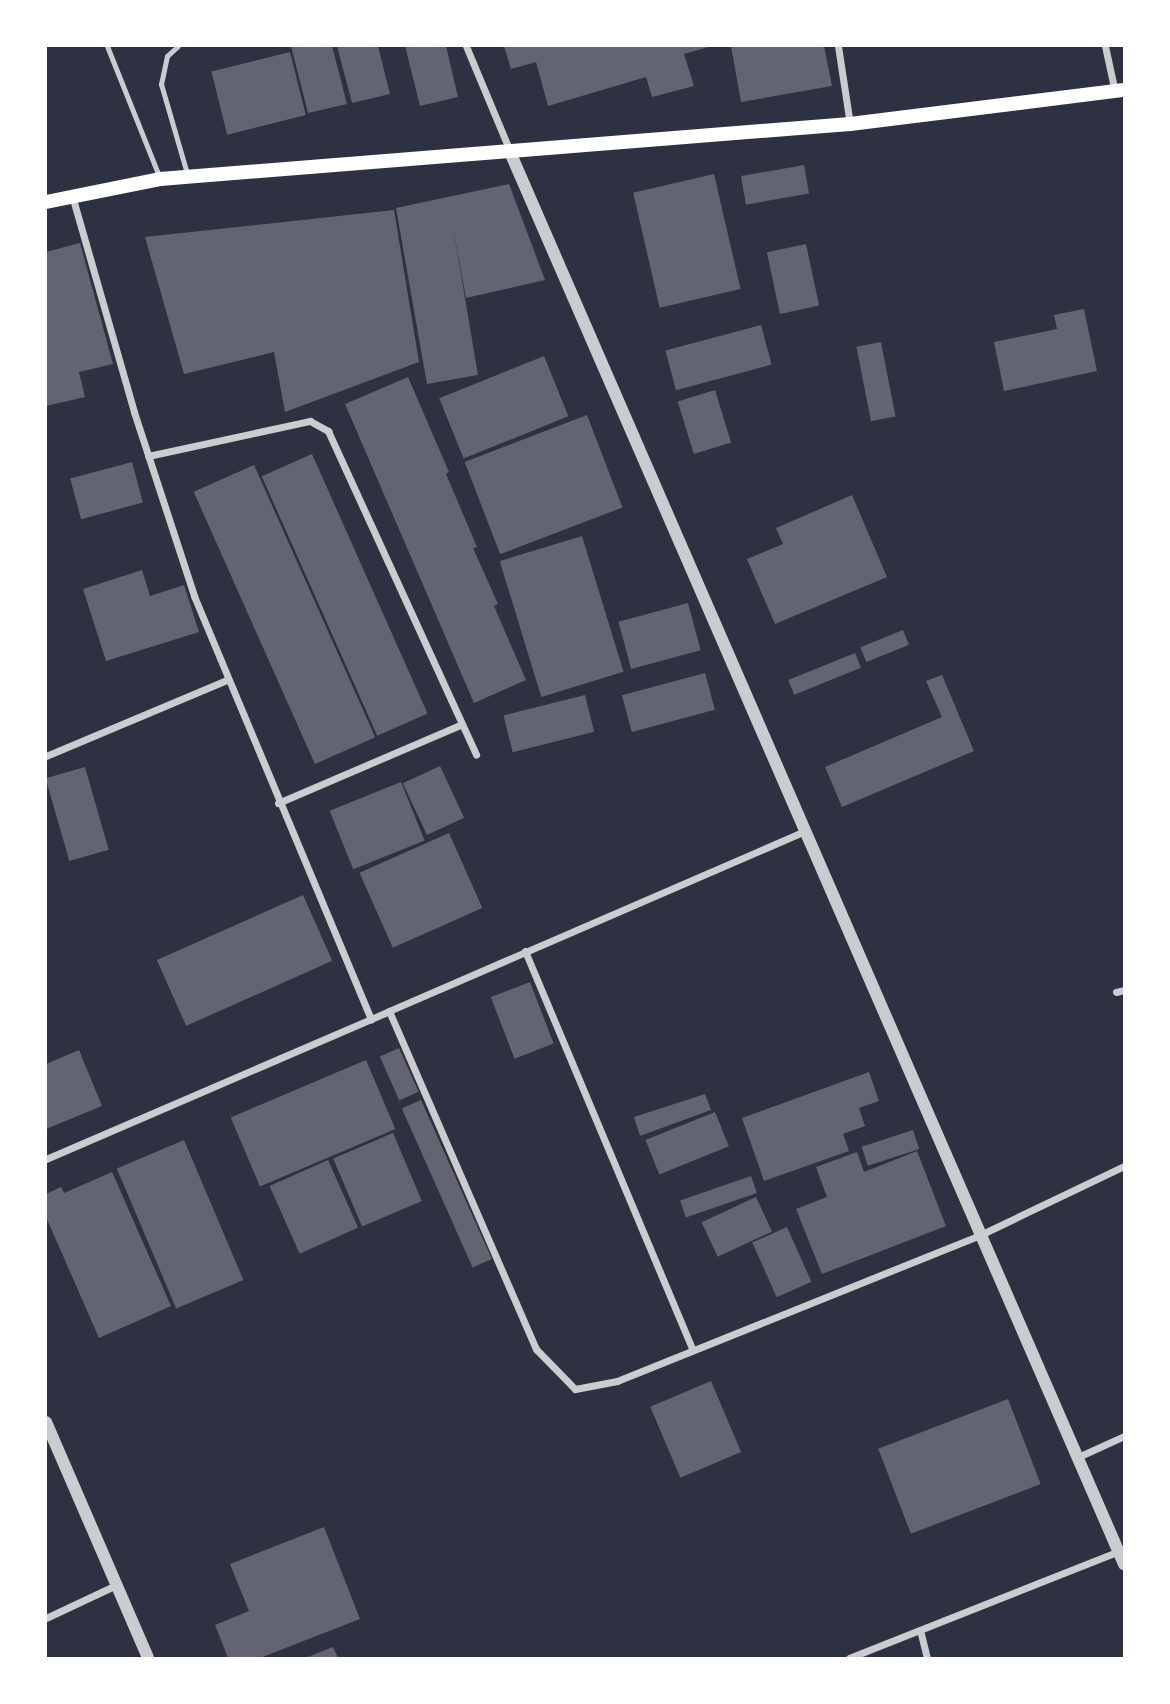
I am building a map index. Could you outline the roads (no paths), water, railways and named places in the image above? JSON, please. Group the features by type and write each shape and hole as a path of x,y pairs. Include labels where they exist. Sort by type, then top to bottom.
{"main road":[{"path":"46,202 73,199 160,179 849,124 1120,92"}],"street":[{"path":"466,46 1125,1564"},
{"path":"838,46 849,124"},
{"path":"1105,46 1120,92"},
{"path":"73,199 148,456 227,680 371,1019"},
{"path":"148,456 310,421 328,431 476,755"},
{"path":"46,756 227,680"},
{"path":"278,803 462,724"},
{"path":"46,1159 805,831"},
{"path":"525,951 692,1349"},
{"path":"389,1011 536,1349 575,1388 617,1381 980,1235 1125,1166"},
{"path":"46,1422 148,1658"},
{"path":"1078,1457 1125,1436"},
{"path":"849,1658 1119,1551"},
{"path":"46,1618 116,1585"},
{"path":"920,1630 927,1658"}],"lane":[{"path":"107,46 160,179"},
{"path":"178,46 167,57 161,84 188,177"}]}
